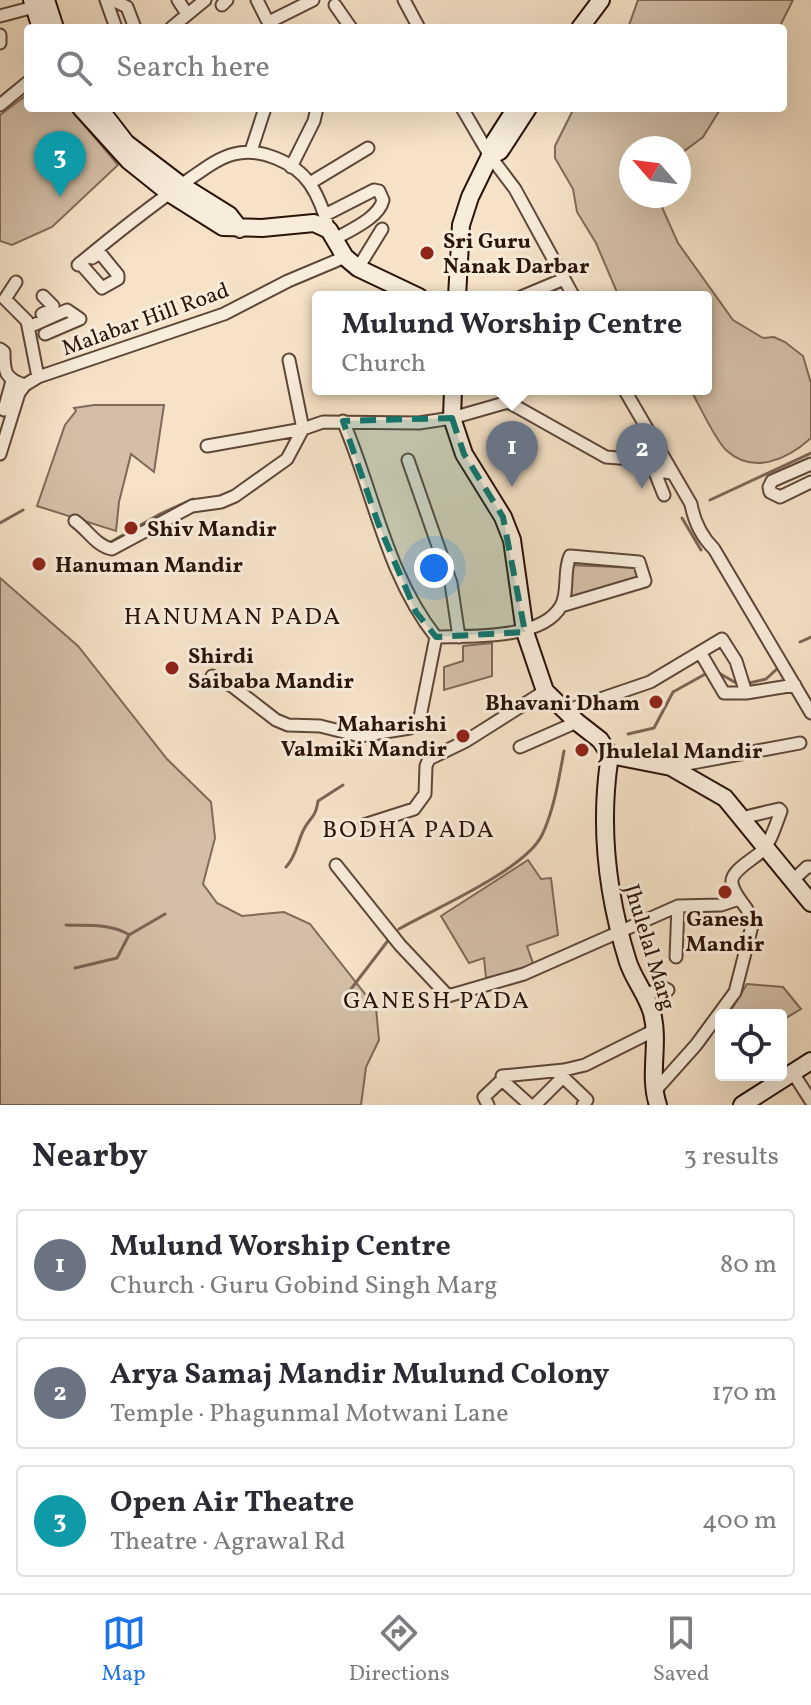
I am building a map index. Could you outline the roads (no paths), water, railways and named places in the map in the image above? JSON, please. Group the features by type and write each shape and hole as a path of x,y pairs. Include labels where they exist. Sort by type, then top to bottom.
{"street":[{"path":"106,0 115,24"},
{"path":"113,0 127,7 133,24"},
{"path":"178,0 187,14"},
{"path":"176,24 205,0"},
{"path":"257,0 267,20 271,21 313,0"},
{"path":"404,0 417,24"},
{"path":"583,24 601,0"},
{"path":"594,24 611,0"},
{"path":"0,16 37,2"},
{"path":"37,2 40,24"},
{"path":"37,2 52,24"},
{"path":"335,5 348,24"},
{"path":"0,35 0,43"},
{"path":"0,105 24,85"},
{"path":"85,112 129,161 175,189"},
{"path":"102,112 126,143 175,189 223,227 240,229 314,223 352,231 380,209 382,203 377,189 334,226"},
{"path":"251,151 264,112"},
{"path":"291,167 316,112"},
{"path":"465,112 494,151 571,291"},
{"path":"457,291 461,225 470,197 518,113"},
{"path":"310,183 368,148"},
{"path":"80,265 175,189 218,160 251,151 291,167 310,183 352,262 408,291"},
{"path":"352,262 382,229"},
{"name":"Malabar Hill Road","path":"25,385 38,377 224,314 288,281 352,262"},
{"path":"535,291 564,279"},
{"path":"16,282 5,301 28,324 38,377"},
{"path":"28,324 53,308 53,304 43,296"},
{"path":"28,324 67,310 80,319 45,334"},
{"path":"0,349 4,352 4,371 12,381 25,385 5,411"},
{"path":"75,521 101,547 112,549 192,506 221,502 235,496 287,459 303,429 289,360"},
{"path":"0,454 12,381"},
{"path":"453,395 452,418 464,454 503,517 512,540 525,632 545,691 600,740 610,755 671,767 725,798 804,890"},
{"path":"207,446 303,429 323,422 419,423 452,418 508,402 516,395"},
{"path":"627,395 691,504 693,516 705,540 714,549 811,713"},
{"path":"508,402 606,457 632,459 654,470 671,473"},
{"path":"212,676 232,686 276,720 288,725 320,726 360,736 410,728 419,722 436,637 416,612 383,536 343,421"},
{"path":"408,460 451,583 459,637"},
{"path":"811,464 772,481 769,487 770,492 780,497 811,482"},
{"path":"654,470 664,495"},
{"path":"436,637 525,632 542,623 561,606 645,581 639,562 570,556 561,606"},
{"path":"520,747 571,716 650,682 722,639 736,661 746,693"},
{"path":"700,652 724,693 746,693 795,685"},
{"path":"364,825 414,809 425,794 426,766 432,757 466,741 545,691"},
{"path":"671,767 800,743"},
{"name":"Jhulelal Marg","path":"610,755 605,787 608,882 630,967 652,1013 656,1099"},
{"path":"656,1099 735,992 753,922 751,913 739,899 732,883 733,876 765,848 780,810 741,818"},
{"path":"336,865 400,945 448,996 524,974 678,906 721,905 739,899"},
{"path":"804,890 807,867 811,867"},
{"path":"676,957 678,906"},
{"path":"643,995 664,988 668,990"},
{"path":"502,1076 585,1065 653,1031"},
{"path":"742,1105 811,1061"},
{"path":"793,1073 811,1101"},
{"path":"488,1105 484,1097 502,1080 533,1105 563,1077 587,1103"}],"waterway":[{"path":"710,500 811,453"},
{"path":"109,543 193,499"},
{"path":"0,523 23,510"},
{"path":"682,518 701,550"},
{"path":"800,642 811,637"},
{"path":"745,684 766,679 778,668"},
{"path":"628,734 654,728 673,692 709,672"},
{"path":"717,672 738,684"},
{"path":"399,929 499,875 532,848 542,835 550,815 564,751"},
{"path":"286,867 314,815 318,801 343,785"},
{"path":"75,968 117,958 129,935 165,914"},
{"path":"66,925 105,927 128,934"},
{"path":"351,989 390,938"}],"place":[{"name":"Open Air Theatre","path":"60,197"},
{"name":"Sri Guru Nanak Darbar","path":"427,253"},
{"name":"Mulund Worship Centre","path":"512,487"},
{"name":"Arya Samaj Mandir Mulund Colony","path":"642,489"},
{"name":"Shiv Mandir","path":"131,528"},
{"name":"Hanuman Mandir","path":"39,564"},
{"name":"Shirdi Saibaba Mandir","path":"172,668"},
{"name":"Bhavani Dham","path":"656,702"},
{"name":"Maharishi Valmiki Mandir","path":"463,736"},
{"name":"Jhulelal Mandir","path":"582,750"},
{"name":"Ganesh Mandir","path":"725,892"}],"district":[{"name":"HANUMAN PADA","path":"233,616"},
{"name":"BODHA PADA","path":"409,829"},
{"name":"GANESH PADA","path":"437,1000"}]}
